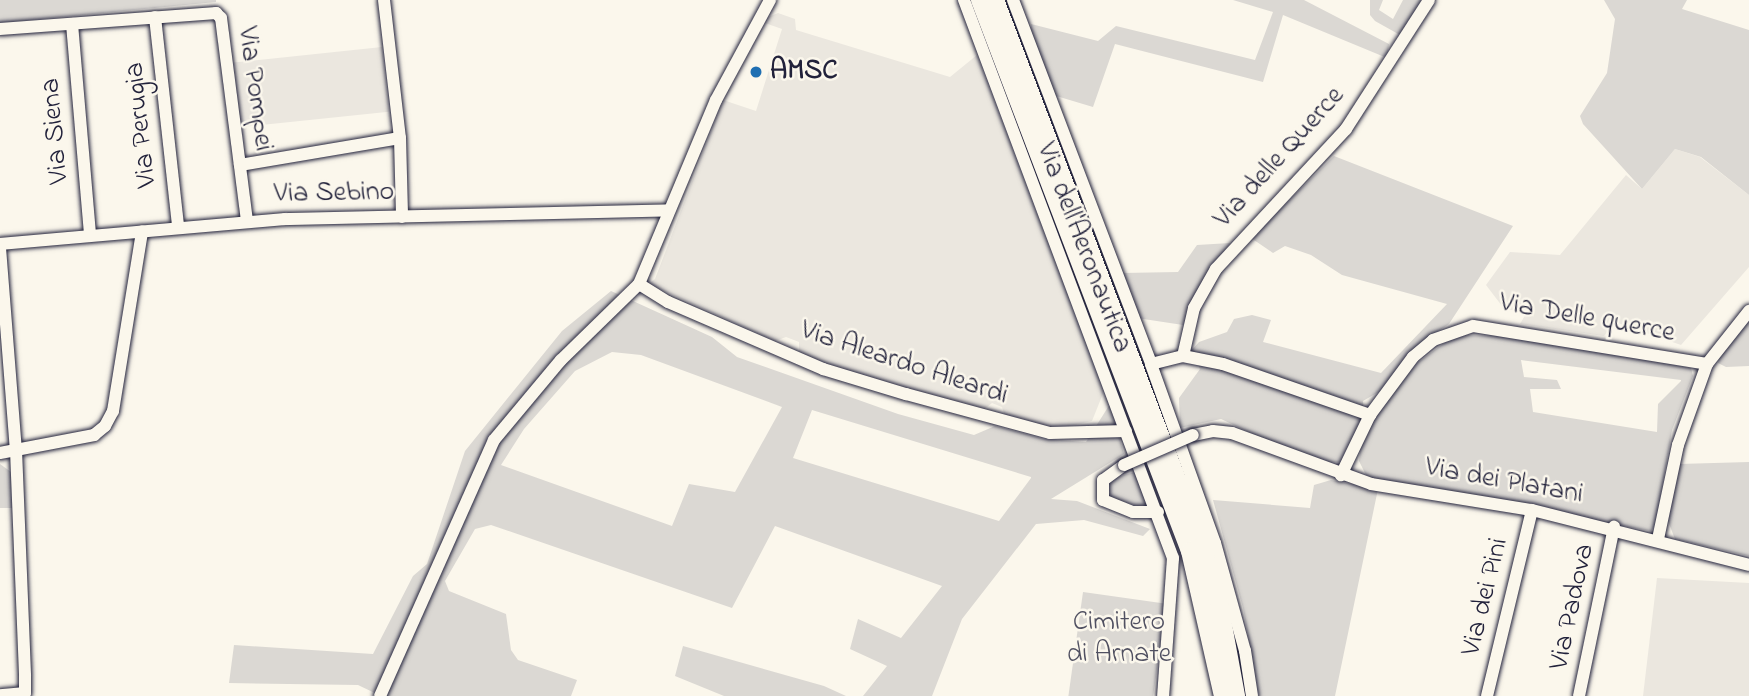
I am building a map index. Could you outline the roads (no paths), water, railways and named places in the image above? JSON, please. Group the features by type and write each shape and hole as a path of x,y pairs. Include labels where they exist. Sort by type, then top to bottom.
{"highway":[{"path":"980,0 1190,551 1223,696"},
{"path":"995,0 1202,546 1219,603 1236,696"}],"street":[{"path":"384,0 400,138 402,217"},
{"path":"380,696 494,440 561,360 639,284 716,100 769,0"},
{"name":"Via dell'Aeronautica","path":"964,0 1173,558 1163,696"},
{"path":"1013,0 1216,543 1245,651 1252,696"},
{"name":"Via delle Querce","path":"1182,356 1194,308 1216,269 1346,129 1429,0"},
{"name":"Via Pompei","path":"0,29 209,12 221,18 247,222"},
{"name":"Via Perugia","path":"155,17 178,227"},
{"name":"Via Siena","path":"72,24 90,235"},
{"path":"240,165 400,138"},
{"name":"Via Sebino","path":"0,246 90,235 247,222 670,210"},
{"path":"0,453 94,435 114,411 142,231"},
{"path":"0,246 16,450 25,676 25,694 0,695"},
{"name":"Via Aleardo Aleardi","path":"639,284 668,302 822,369 1050,433 1126,431"},
{"path":"1658,538 1678,445 1707,364 1749,311"},
{"name":"Via Delle querce","path":"1370,415 1413,357 1433,340 1473,326 1707,364"},
{"path":"1151,365 1182,356 1323,395 1370,415 1341,475"},
{"name":"Via dei Platani","path":"1158,512 1133,512 1103,500 1102,480 1124,465 1194,435 1213,430 1232,433 1371,484 1532,510 1615,527 1749,565"},
{"name":"Via dei Pini","path":"1487,696 1532,510"},
{"name":"Via Padova","path":"1579,696 1615,527"}],"place":[{"name":"AMSC","path":"756,72"}],"park label":[{"name":"Cimitero di Arnate","path":"1119,639"}]}
